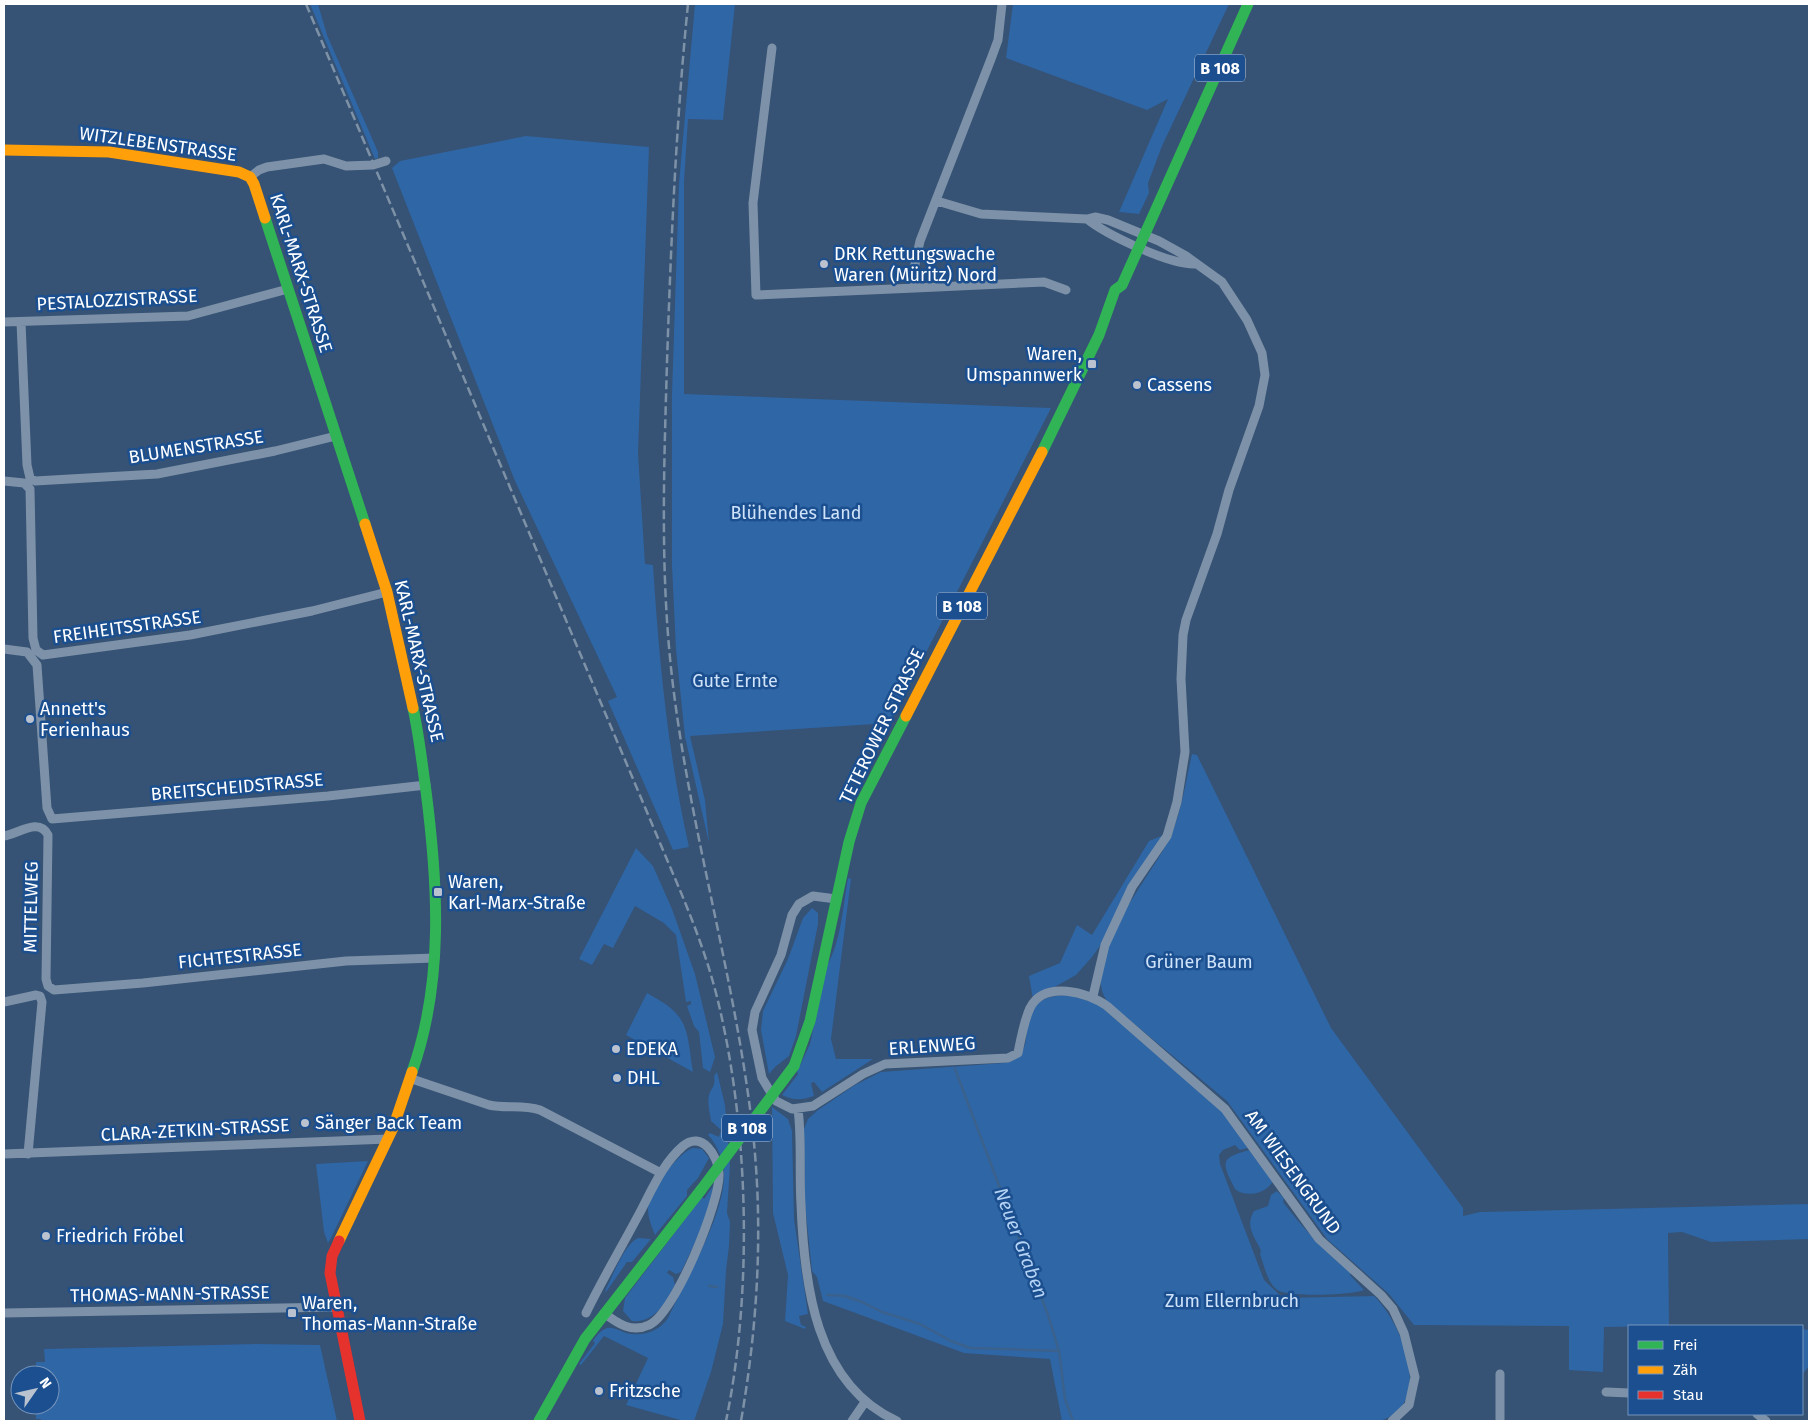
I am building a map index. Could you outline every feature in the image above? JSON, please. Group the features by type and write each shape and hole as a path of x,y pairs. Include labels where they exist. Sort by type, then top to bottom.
{"main road":[{"name":"B 108","path":"1146,234 1248,4"},
{"name":"WITZLEBENSTRASSE","path":"4,150 109,152 230,170 248,176"},
{"name":"KARL-MARX-STRASSE","path":"248,176 254,184 387,592 416,717 434,853 435,958 426,1027 412,1079 388,1139 332,1256 330,1273 360,1421"},
{"name":"TETEROWER STRASSE","path":"538,1421 572,1361 604,1313 701,1190 794,1066 810,1021 831,898 854,821 869,785 1068,402 1099,335 1115,290 1122,285 1146,234"}],"street":[{"path":"915,288 915,264 920,241 998,40 1002,4"},
{"path":"772,48 753,203 756,295 1044,282 1066,290"},
{"path":"248,176 267,167 324,160 346,166 373,165 386,161"},
{"path":"937,201 981,214 1087,219 1095,217 1146,234 1186,256 1194,264 1222,282 1247,320 1264,361 1264,384 1259,406 1228,492 1217,534 1186,620 1182,642 1181,679 1185,752 1178,802 1167,836 1132,887 1104,948 1093,996"},
{"path":"1087,219 1140,247 1183,264 1194,264"},
{"name":"PESTALOZZISTRASSE","path":"4,322 188,316 288,289"},
{"path":"21,322 28,481"},
{"name":"BLUMENSTRASSE","path":"4,481 37,482 156,474 266,453 336,436"},
{"name":"FREIHEITSSTRASSE","path":"28,481 30,490 33,638 36,650 43,655 190,635 312,611 387,592"},
{"name":"FREIHEITSSTRASSE","path":"4,650 27,652 37,665 47,808 51,819"},
{"name":"BREITSCHEIDSTRASSE","path":"51,819 328,796 426,785"},
{"name":"MITTELWEG","path":"4,836 35,826 43,828 48,837 46,979 50,987"},
{"path":"831,898 808,897 795,909 785,945 759,999 752,1022 762,1078 767,1089 781,1105 798,1109 803,1233 816,1316 830,1359 840,1376 865,1402 897,1421"},
{"name":"FICHTESTRASSE","path":"50,987 56,990 134,984 346,961 435,958"},
{"name":"ERLENWEG","path":"798,1109 821,1102 863,1074 879,1066 1013,1057 1018,1053 1030,1008 1040,996 1054,992 1069,992 1093,996"},
{"path":"4,1002 33,995 40,996 43,1012 28,1154"},
{"name":"AM WIESENGRUND","path":"1093,996 1107,1006 1225,1109 1319,1239 1381,1295 1393,1309 1404,1333 1415,1377 1409,1405 1392,1421"},
{"path":"412,1079 495,1107 526,1106 540,1110 661,1173"},
{"name":"CLARA-ZETKIN-STRASSE","path":"4,1154 388,1139"},
{"path":"586,1313 661,1173 688,1143 697,1141 709,1147 719,1172 716,1199 710,1219 669,1305 656,1321 643,1327 626,1327 604,1313"},
{"name":"THOMAS-MANN-STRASSE","path":"4,1313 337,1307"},
{"path":"1500,1374 1500,1421"},
{"path":"1606,1392 1628,1394"},
{"path":"852,1421 865,1402"}],"green space":[{"path":"310,4 318,4 327,35 378,152 378,158 375,159"},
{"name":"Blühendes Land","path":"695,4 735,4 723,120 688,119 684,182 684,394 1051,408 890,723 690,736 705,800 709,843 685,737 676,650 672,566 672,394 679,183"},
{"path":"1013,4 1229,4 1162,146 1148,183 1149,193 1139,214 1119,212 1168,99 1147,110 1006,58"},
{"path":"526,136 649,147 638,453 645,564 653,565 665,707 675,777 689,847 673,850 608,701 617,697 515,481 392,168 400,161"},
{"name":"Grüner Baum","path":"1192,754 1197,755 1331,1028 1463,1208 1463,1216 1480,1212 1809,1204 1809,1239 1711,1242 1682,1232 1668,1233 1669,1325 1604,1327 1603,1372 1569,1370 1569,1326 1414,1325 1389,1294 1327,1239 1227,1101 1108,1002 1101,985 1102,964 1110,941 1122,917 1171,835 1181,805"},
{"path":"1164,835 1129,884 1102,943 1092,957 1076,975 1033,999 1029,976 1060,963 1077,925 1092,935 1149,841"},
{"path":"636,848 653,866 672,909 695,974 715,1057 710,1072 703,1068 699,1032 694,1026 687,1006 691,1004 691,1001 686,1002 676,935 664,923 635,906 613,948 604,944 592,965 579,959"},
{"path":"848,878 851,879 831,1039 836,1059 873,1059 822,1092 814,1082 811,1083 814,1096 802,1099 790,1098 782,1095 798,1074 797,1072 810,1044 826,967 838,936"},
{"path":"812,908 818,913 818,924 796,1036 789,1056 769,1074 761,1030 763,1011 788,959 803,918"},
{"path":"647,993 671,1009 684,1024 693,1072 626,1035"},
{"name":"Zum Ellernbruch","path":"1069,995 1098,1004 1223,1112 1248,1148 1240,1150 1235,1145 1223,1150 1219,1155 1220,1164 1264,1280 1283,1298 1374,1296 1385,1309 1395,1325 1408,1363 1410,1382 1406,1399 1396,1412 1379,1421 1062,1421 1050,1359 964,1353 823,1301 817,1277 812,1271 805,1204 804,1129 808,1119 855,1085 881,1072 1004,1063 1017,1058 1023,1049 1030,1015 1036,1005 1048,998"},
{"path":"717,1072 725,1105 730,1165 727,1213 730,1222 729,1246 723,1324 711,1372 694,1421 684,1421 626,1405 648,1358 604,1336 581,1365 579,1364 595,1343 593,1341 596,1337 607,1328 632,1334 644,1334 655,1330 664,1323 711,1229 718,1210 724,1176 720,1154 708,1135 710,1133 719,1137 721,1130 711,1121 708,1105 709,1095 714,1085 714,1076"},
{"path":"772,1107 788,1119 792,1131 794,1219 808,1314 799,1316 801,1325 806,1327 805,1329 785,1321 788,1275 773,1213"},
{"path":"693,1148 702,1149 709,1158 698,1178 687,1190 687,1196 655,1235 649,1219 648,1209 653,1193 679,1157"},
{"path":"1249,1150 1273,1181 1261,1192 1250,1194 1235,1189 1226,1167 1228,1159"},
{"path":"368,1161 328,1243 324,1232 316,1164"},
{"path":"713,1186 707,1218 681,1272 676,1274 669,1270 667,1273 673,1277 675,1285 668,1298 659,1310 647,1319 632,1321 623,1311 625,1298 702,1197 704,1199"},
{"path":"1277,1191 1284,1198 1283,1202 1306,1230 1332,1257 1351,1273 1350,1275 1364,1290 1305,1295 1282,1292 1273,1286 1266,1273 1260,1254 1261,1251 1252,1232 1250,1222 1254,1211 1268,1206 1271,1195"},
{"path":"638,1238 651,1239 632,1262 627,1262 606,1292 623,1254 633,1241"},
{"path":"1803,1329 1809,1330 1809,1366 1803,1374"},
{"path":"256,1344 320,1345 337,1421 41,1421 41,1419 36,1419 36,1415 60,1415 60,1365 36,1365 36,1362 45,1362 44,1349"}],"waterway":[{"name":"Neuer Graben","path":"955,1069 1048,1315 1059,1351 1065,1399 1073,1421"},
{"path":"709,1286 717,1287"},
{"path":"827,1295 845,1296 862,1302 882,1312 920,1324 951,1341 970,1348 1059,1351"}],"railway":[{"path":"306,4 678,885 708,964 728,1047 736,1100 744,1209 740,1318 735,1371 726,1421"},
{"path":"688,4 672,227 664,480 664,559 668,638 680,736 737,1026 747,1084 754,1143 758,1213 757,1282 751,1352 741,1421"}],"traffic: fast":[{"path":"1042,452 1099,335 1115,290 1122,285 1248,4"},
{"path":"265,218 365,524"},
{"path":"412,1072 422,1038 429,1003 436,933 430,826 413,708"},
{"path":"794,1066 810,1021 849,842 861,803 906,716"},
{"path":"701,1190 794,1066"},
{"path":"539,1421 585,1339 701,1190"}],"traffic: slow":[{"path":"4,150 109,152 239,172 250,177 254,184 265,218"},
{"path":"906,716 1042,452"},
{"path":"365,524 387,592 413,708"},
{"path":"339,1241 393,1128 412,1072"}],"traffic: jam":[{"path":"339,1241 332,1256 330,1273 360,1421"}],"place":[{"name":"DRK Rettungswache Waren (Müritz) Nord","path":"824,264"},
{"name":"Waren, Umspannwerk","path":"1092,364"},
{"name":"Cassens","path":"1137,385"},
{"name":"Annett's Ferienhaus","path":"30,719"},
{"name":"Waren, Karl-Marx-Straße","path":"438,892"},
{"name":"EDEKA","path":"616,1049"},
{"name":"DHL","path":"617,1078"},
{"name":"Sänger Back Team","path":"305,1123"},
{"name":"Friedrich Fröbel","path":"46,1236"},
{"name":"Waren, Thomas-Mann-Straße","path":"292,1313"},
{"name":"Fritzsche","path":"599,1391"}],"park label":[{"name":"Gute Ernte","path":"735,681"}]}
